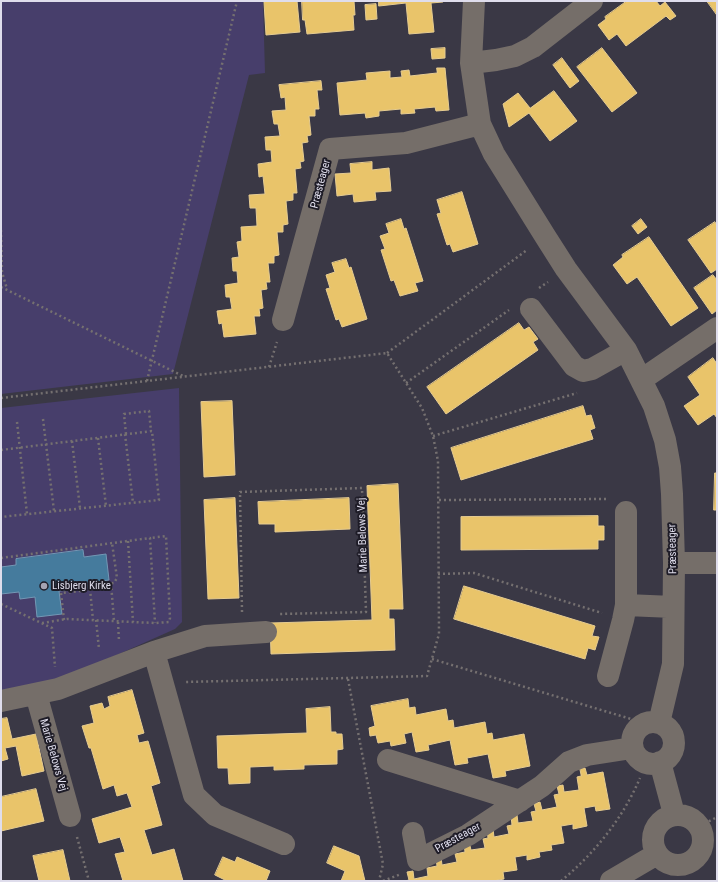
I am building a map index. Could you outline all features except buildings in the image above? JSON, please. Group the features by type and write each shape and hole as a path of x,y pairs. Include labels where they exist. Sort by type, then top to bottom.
{"street":[{"name":"Præsteager","path":"474,1 471,63 480,124 494,154 566,269 626,350 654,406 665,440 669,460 672,494 674,563 673,664 650,724 634,732 632,740 646,758 674,814"},
{"path":"471,63 496,60 515,56 521,53 532,47 592,1"},
{"name":"Præsteager","path":"283,320 330,149 406,143 480,124"},
{"path":"527,302 574,366 583,370 592,369 626,350"},
{"path":"641,380 717,328"},
{"path":"608,676 624,612 618,506"},
{"path":"674,563 717,563"},
{"path":"624,612 673,607"},
{"path":"1,701 58,688 154,652 205,636 243,632 266,632"},
{"path":"154,652 194,795 215,815 284,844"},
{"name":"Marie Belows Vej","path":"36,694 70,816"},
{"path":"646,758 670,756 674,744 673,736 669,729 650,724"},
{"name":"Præsteager","path":"412,833 418,860 468,835 542,786 569,762 587,755 646,758"},
{"path":"388,760 520,801"},
{"path":"674,814 686,815 694,819 708,821 703,837 702,848 697,857 689,863 681,865 672,864 664,861 656,854 652,842 658,822 664,818 674,814"},
{"path":"611,881 656,854"}],"path":[{"path":"147,381 237,1"},
{"path":"1,230 1,272 7,289"},
{"path":"1,398 387,353 545,236"},
{"path":"406,383 527,302 566,269"},
{"path":"1,287 183,377"},
{"path":"269,367 283,320"},
{"path":"163,683 427,676 439,634 438,461 433,436 422,408 387,353"},
{"path":"433,436 578,393"},
{"path":"1,517 80,508 106,506 133,503 159,500 149,411 124,414 133,503"},
{"path":"43,419 54,511"},
{"path":"17,422 27,514"},
{"path":"1,450 151,431"},
{"path":"98,438 106,506"},
{"path":"72,441 80,508"},
{"name":"Marie Belows Vej","path":"243,632 240,492 362,488 366,612 272,614 266,632"},
{"path":"439,500 618,506"},
{"path":"1,558 166,536 169,622 155,623 64,620 42,623"},
{"path":"150,538 155,623"},
{"path":"128,541 134,622"},
{"path":"64,620 61,593 90,589 92,586 114,583 117,578 112,543"},
{"path":"438,574 474,573 624,612"},
{"path":"111,583 114,621"},
{"path":"90,589 100,654"},
{"path":"1,604 52,628 55,666"},
{"path":"118,622 120,644"},
{"path":"432,659 650,724"},
{"path":"348,679 383,864 379,881"},
{"path":"561,881 581,864 613,827 632,796 646,758"},
{"path":"70,816 89,881"}],"shaded area":[{"path":"1,1 263,1 265,73 249,75 173,374 1,394"},
{"path":"179,388 182,622 175,629 63,679 1,693 1,408"}],"place":[{"name":"Lisbjerg Kirke","path":"44,586"}]}
